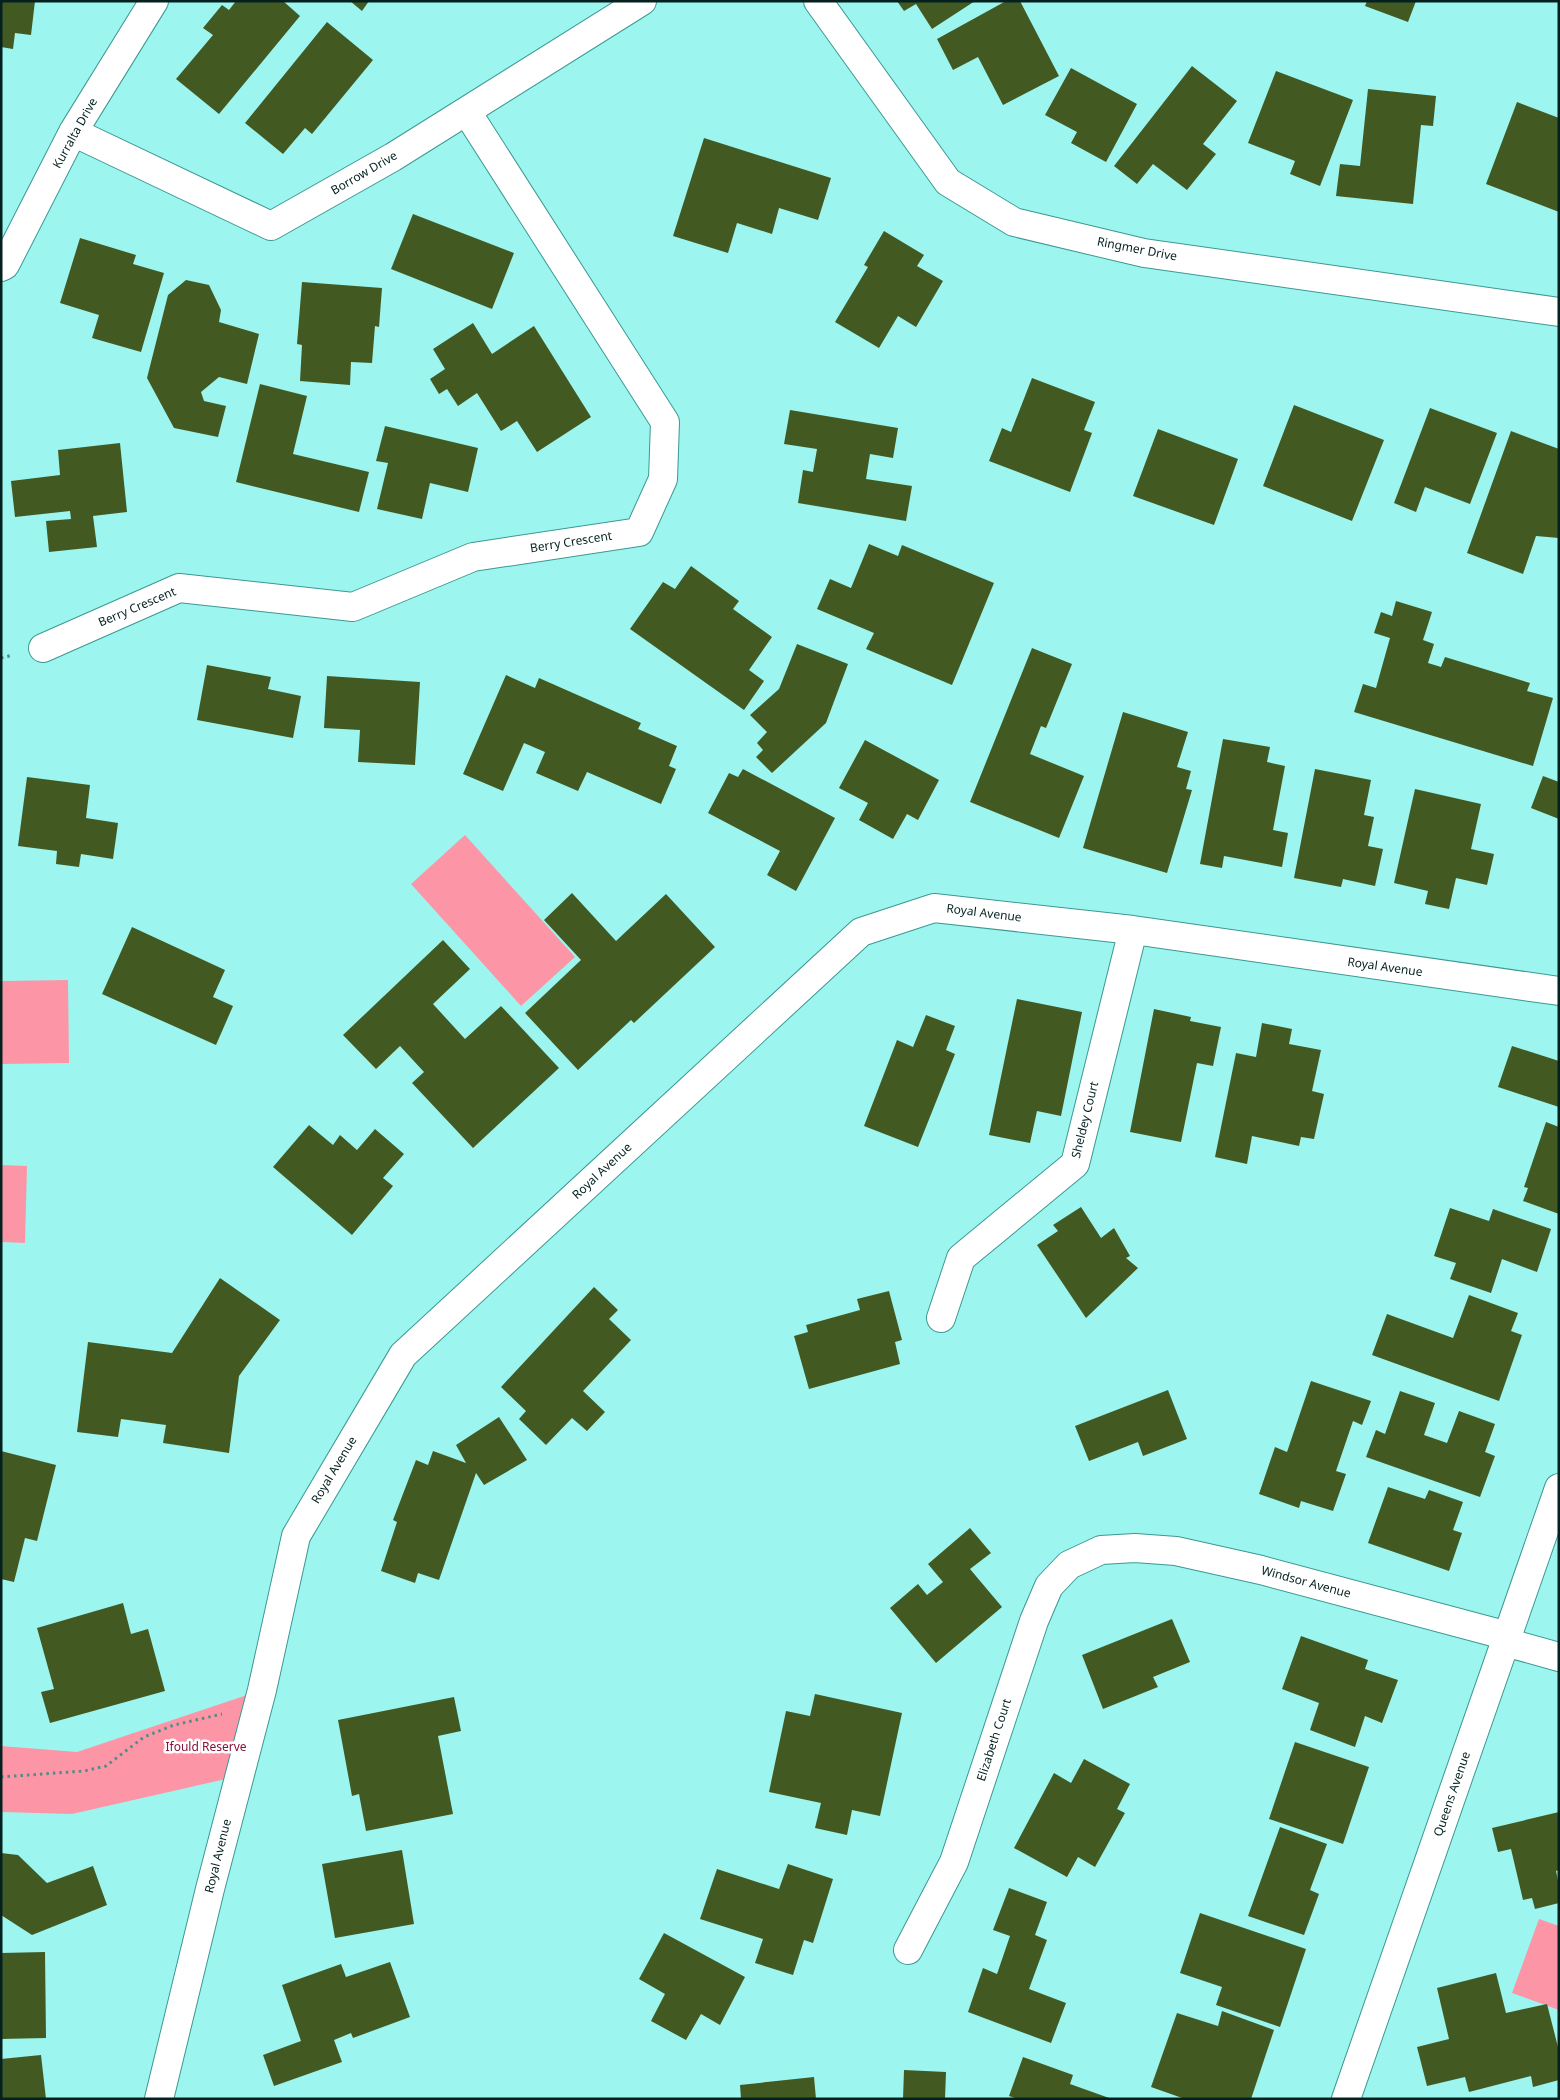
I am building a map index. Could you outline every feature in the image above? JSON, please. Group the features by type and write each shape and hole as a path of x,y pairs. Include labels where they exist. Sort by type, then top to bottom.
{"street":[{"name":"Kurralta Drive","path":"1,267 5,265 73,132 154,1"},
{"name":"Borrow Drive","path":"73,132 271,226 467,112 642,1"},
{"name":"Ringmer Drive","path":"818,1 948,182 1014,222 1144,253 1559,312"},
{"name":"Berry Crescent","path":"43,648 179,588 353,607 473,557 639,532 663,479 665,422 467,112"},
{"name":"Royal Avenue","path":"159,2099 256,1708 296,1536 403,1355 862,932 934,908 1133,930 1559,992"},
{"name":"Sheldey Court","path":"942,1318 961,1258 1075,1164 1133,930"},
{"name":"Queens Avenue","path":"1346,2099 1559,1488"},
{"name":"Windsor Avenue","path":"1101,1550 1134,1548 1176,1551 1261,1570 1507,1639 1559,1657"},
{"name":"Elizabeth Court","path":"908,1950 954,1862 1034,1621 1049,1586 1069,1565 1101,1550"}],"path":[{"path":"1,1777 84,1771 106,1766 144,1737 174,1725 256,1708"}],"green space":[{"path":"465,835 575,957 521,1006 411,884"},
{"path":"68,980 69,1063 1,1064 1,981"},
{"path":"1,1165 27,1166 25,1243 1,1242"},
{"name":"Ifould Reserve","path":"262,1690 239,1776 72,1814 1,1812 1,1746 77,1752"},
{"path":"1539,1919 1559,1926 1559,2010 1512,1993"}],"building":[{"path":"1,1 35,1 31,35 15,33 13,49 1,47"},
{"path":"236,1 283,1 300,16 219,114 176,79 213,35 203,28 222,5 229,10"},
{"path":"350,1 369,1 362,11"},
{"path":"897,1 975,1 932,29 916,4 904,11"},
{"path":"1006,1 1020,1 1059,76 1003,105 978,57 953,70 937,39"},
{"path":"1367,1 1416,1 1408,22 1365,6"},
{"path":"327,22 373,60 312,134 305,128 283,154 245,123"},
{"path":"1192,66 1237,101 1203,144 1216,154 1187,190 1153,164 1137,184 1114,166"},
{"path":"1071,68 1137,104 1106,162 1071,143 1077,132 1045,115"},
{"path":"1276,71 1353,100 1320,186 1290,174 1295,161 1248,143"},
{"path":"1368,89 1436,96 1433,126 1421,125 1413,204 1336,196 1340,164 1360,166"},
{"path":"1517,102 1559,118 1559,212 1486,184"},
{"path":"704,138 831,178 818,220 779,208 772,234 737,223 728,253 673,236"},
{"path":"413,214 514,253 492,309 391,269"},
{"path":"884,231 924,255 917,266 943,281 916,327 898,316 879,348 835,322 868,267 864,265"},
{"path":"80,238 136,255 133,264 164,273 141,352 92,338 99,315 60,303"},
{"path":"186,280 209,285 221,310 219,322 259,334 247,384 219,377 201,392 204,401 226,406 218,437 174,428 147,378 168,295"},
{"path":"302,282 382,288 379,327 375,326 372,363 351,362 350,385 300,381 302,345 297,344"},
{"path":"473,323 492,354 534,326 591,417 537,452 517,421 501,431 477,393 458,406 447,389 439,394 430,379 445,369 433,349"},
{"path":"1032,378 1095,402 1084,430 1092,433 1070,492 989,461 1002,428 1011,432"},
{"path":"260,384 307,396 293,454 369,472 359,512 236,482"},
{"path":"1294,405 1384,440 1352,521 1263,486"},
{"path":"1430,408 1497,433 1470,504 1425,487 1416,512 1394,503"},
{"path":"790,410 898,428 893,458 870,454 866,479 912,486 906,521 798,503 803,470 813,472 817,449 784,444"},
{"path":"385,426 478,448 468,492 430,483 422,519 377,509 388,463 376,461"},
{"path":"1158,429 1238,459 1214,525 1133,496"},
{"path":"1511,431 1559,449 1559,538 1536,536 1523,574 1467,553"},
{"path":"120,443 127,512 93,516 97,547 49,552 46,521 71,519 70,511 15,517 11,481 60,475 58,450"},
{"path":"869,544 898,556 902,545 994,583 952,685 866,649 874,633 817,609 830,579 851,588"},
{"path":"691,566 739,601 733,609 772,637 749,670 764,681 744,710 630,629 663,582 675,589"},
{"path":"1396,601 1432,612 1423,640 1434,644 1428,663 1441,667 1445,657 1530,683 1527,691 1553,698 1533,766 1354,712 1363,684 1376,688 1390,638 1374,633 1381,612 1392,616"},
{"path":"797,644 848,664 826,723 772,773 756,757 763,750 757,743 767,732 750,715 779,689"},
{"path":"1032,648 1072,664 1046,728 1041,726 1030,754 1084,776 1059,838 970,802"},
{"path":"207,665 271,677 268,689 301,696 293,738 197,720"},
{"path":"506,675 535,688 539,678 641,723 638,729 677,746 669,766 676,769 661,804 587,772 578,791 536,773 545,752 524,743 503,791 463,774"},
{"path":"327,676 420,682 415,765 358,762 360,730 324,728"},
{"path":"1123,712 1188,732 1177,767 1191,771 1186,789 1192,790 1167,873 1083,848"},
{"path":"1223,739 1270,747 1267,762 1285,766 1273,830 1288,833 1282,867 1224,856 1222,868 1200,864"},
{"path":"865,740 939,780 918,820 907,814 893,839 859,820 868,803 839,788"},
{"path":"743,769 835,818 796,891 767,875 780,851 708,813 729,773 738,777"},
{"path":"1315,769 1371,780 1364,815 1374,817 1368,846 1383,849 1375,886 1343,879 1341,887 1294,878"},
{"path":"1543,776 1559,782 1559,819 1531,808"},
{"path":"27,777 90,785 86,818 118,823 113,859 81,854 79,867 56,864 57,851 18,846"},
{"path":"1415,789 1481,804 1471,849 1494,854 1487,885 1456,878 1449,909 1425,904 1428,891 1394,883"},
{"path":"572,893 616,941 666,894 715,947 634,1023 631,1020 578,1070 525,1013 581,960 544,920"},
{"path":"132,927 225,970 213,997 233,1006 216,1045 102,994"},
{"path":"443,940 470,969 433,1004 465,1039 501,1006 559,1068 473,1148 412,1083 424,1072 400,1046 376,1069 343,1035"},
{"path":"1017,999 1082,1012 1061,1116 1037,1111 1030,1143 989,1135"},
{"path":"1154,1009 1191,1017 1190,1021 1221,1027 1213,1066 1197,1063 1181,1142 1130,1132"},
{"path":"926,1015 955,1026 946,1050 955,1054 918,1147 864,1126 897,1040 913,1047"},
{"path":"1262,1023 1292,1029 1289,1044 1321,1050 1312,1091 1324,1094 1314,1139 1301,1137 1299,1146 1252,1136 1247,1164 1215,1157 1236,1053 1256,1057"},
{"path":"1512,1046 1559,1061 1559,1107 1498,1087"},
{"path":"1546,1122 1559,1127 1559,1214 1523,1201 1528,1188 1524,1187"},
{"path":"309,1125 333,1145 340,1135 357,1150 375,1129 404,1154 383,1178 393,1186 352,1235 273,1167"},
{"path":"1081,1207 1101,1238 1114,1228 1130,1256 1126,1258 1138,1268 1086,1318 1037,1245 1058,1231 1053,1225"},
{"path":"1450,1208 1489,1221 1493,1209 1551,1229 1537,1272 1502,1259 1491,1293 1450,1279 1456,1263 1434,1256"},
{"path":"220,1278 280,1320 239,1376 229,1453 163,1443 166,1425 121,1419 118,1437 77,1432 88,1342 172,1353"},
{"path":"594,1287 618,1310 609,1319 631,1340 583,1391 605,1412 587,1431 572,1418 546,1445 519,1419 526,1411 501,1387"},
{"path":"889,1291 902,1340 895,1342 900,1364 809,1389 794,1336 808,1332 806,1325 860,1310 857,1299"},
{"path":"1469,1295 1518,1313 1511,1331 1522,1335 1499,1401 1372,1355 1387,1314 1453,1338"},
{"path":"1311,1381 1371,1401 1362,1425 1353,1421 1336,1471 1346,1474 1333,1511 1301,1501 1299,1508 1259,1494 1275,1447 1287,1452"},
{"path":"1168,1390 1187,1439 1143,1456 1138,1442 1089,1461 1075,1426"},
{"path":"1400,1391 1435,1403 1424,1435 1447,1443 1459,1411 1495,1424 1485,1452 1495,1456 1480,1497 1366,1457 1376,1430 1385,1434"},
{"path":"499,1417 527,1460 484,1485 476,1473 439,1580 418,1573 415,1583 381,1571 397,1522 393,1520 416,1460 428,1465 433,1451 466,1463 456,1445"},
{"path":"1,1451 56,1465 37,1541 25,1538 14,1582 1,1579"},
{"path":"1388,1487 1425,1499 1429,1490 1463,1502 1453,1530 1462,1533 1449,1571 1368,1543"},
{"path":"970,1528 991,1553 970,1569 1002,1607 936,1663 890,1608 918,1584 927,1595 943,1582 928,1564"},
{"path":"123,1603 131,1634 148,1629 165,1691 50,1723 41,1692 54,1689 37,1628"},
{"path":"1172,1619 1190,1662 1153,1677 1158,1687 1103,1709 1082,1655"},
{"path":"1301,1636 1368,1660 1365,1669 1398,1680 1382,1723 1365,1716 1355,1747 1310,1730 1319,1703 1282,1689"},
{"path":"815,1694 902,1713 880,1816 852,1810 847,1835 815,1828 821,1803 769,1792 786,1711 810,1716"},
{"path":"454,1697 461,1731 438,1736 453,1814 366,1831 359,1794 352,1796 338,1720"},
{"path":"1295,1742 1369,1767 1343,1844 1269,1819"},
{"path":"1084,1759 1130,1784 1117,1809 1125,1813 1095,1867 1078,1857 1067,1877 1014,1848 1054,1773 1071,1783"},
{"path":"1559,1812 1559,1870 1556,1871 1559,1885 1559,1903 1535,1909 1532,1898 1523,1900 1511,1849 1498,1852 1492,1828"},
{"path":"1280,1827 1327,1844 1310,1890 1319,1894 1304,1935 1248,1916"},
{"path":"402,1850 414,1924 335,1938 322,1864"},
{"path":"1,1853 18,1855 47,1883 93,1866 107,1905 32,1935 1,1915"},
{"path":"788,1864 833,1879 813,1943 804,1940 793,1975 755,1963 763,1939 700,1919 717,1869 779,1889"},
{"path":"1009,1888 1047,1902 1035,1935 1047,1940 1029,1989 1066,2003 1051,2043 968,2012 983,1968 997,1974 1010,1936 993,1930"},
{"path":"1200,1913 1306,1949 1280,2027 1216,2005 1222,1987 1180,1973"},
{"path":"664,1933 745,1977 720,2025 701,2014 686,2040 651,2021 665,1994 639,1979"},
{"path":"45,1952 46,2038 1,2039 1,1953"},
{"path":"390,1962 410,2017 353,2038 351,2033 334,2040 342,2062 274,2086 263,2055 301,2041 282,1985 341,1964 346,1977"},
{"path":"1496,1973 1506,2013 1547,2004 1559,2051 1559,2080 1533,2087 1531,2076 1469,2092 1465,2077 1427,2086 1417,2047 1449,2039 1437,1988"},
{"path":"1222,2011 1274,2030 1251,2099 1185,2099 1151,2087 1177,2013 1218,2026"},
{"path":"41,2055 46,2099 1,2099 1,2059"},
{"path":"1023,2057 1073,2075 1070,2084 1112,2099 1018,2099 1009,2096"},
{"path":"904,2070 946,2072 945,2099 903,2099"},
{"path":"814,2077 816,2099 741,2099 740,2085"}]}
